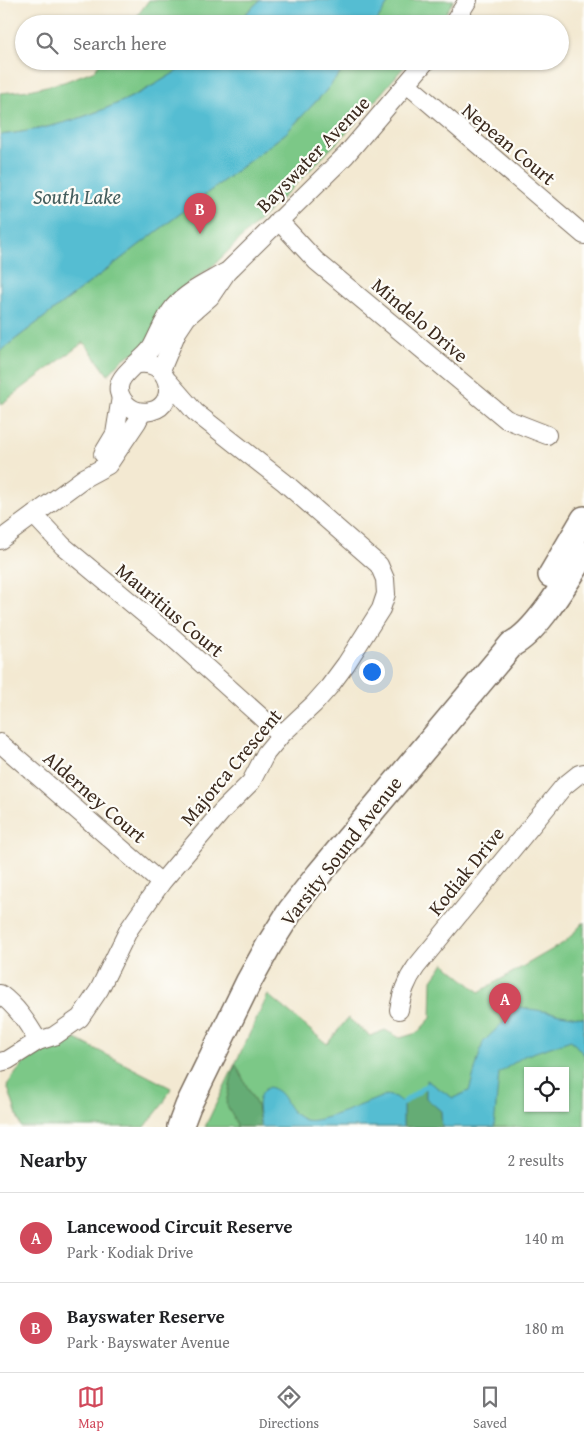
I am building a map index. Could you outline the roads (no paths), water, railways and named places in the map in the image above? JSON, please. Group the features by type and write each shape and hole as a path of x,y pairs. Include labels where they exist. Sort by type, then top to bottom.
{"street":[{"path":"459,15 468,0"},
{"name":"Bayswater Avenue","path":"160,406 166,399 168,390 165,376 168,352 182,325 194,310 210,297 227,272 346,155 419,70"},
{"name":"Nepean Court","path":"407,84 475,144 584,235"},
{"name":"Mindelo Drive","path":"278,220 316,261 506,419 547,435"},
{"name":"Bayswater Avenue","path":"84,478 101,457 115,434 122,397 120,382 123,375 145,357 174,307 187,295 227,272"},
{"path":"134,365 148,364 165,376"},
{"name":"Majorca Crescent","path":"0,1062 8,1060 38,1041 54,1036 80,1018 99,990 129,929 161,883 223,810 251,782 266,753 281,735 319,698 346,664 381,609 386,594 385,579 379,565 284,482 195,412 165,376"},
{"path":"122,397 133,410 142,412 153,411 160,406"},
{"name":"Majorca Crescent","path":"160,406 195,412"},
{"name":"Bayswater Avenue","path":"0,540 84,478 108,465 142,412"},
{"name":"Mauritius Court","path":"34,515 63,546 99,578 171,636 281,735"},
{"name":"Varsity Sound Avenue","path":"512,644 513,633 584,519"},
{"name":"Varsity Sound Avenue","path":"173,1127 184,1116 249,980 292,910 319,874 512,644 520,640 539,619 584,554"},
{"name":"Alderney Court","path":"0,743 161,883"},
{"name":"Kodiak Drive","path":"399,1010 403,989 416,966 564,786 579,774 584,773"},
{"path":"0,994 18,1010 38,1041"}],"water":[{"path":"260,0 390,0 381,15 244,15"},
{"name":"South Lake","path":"179,70 343,70 286,133 0,351 0,135 52,126 77,119 124,100"},
{"path":"519,1007 584,1018 584,1055 571,1040 524,1056 499,1073 494,1127 442,1127 441,1111 426,1098 426,1080 453,1098 469,1091 483,1042"},
{"path":"269,1087 279,1092 291,1110 305,1120 322,1119 386,1095 395,1097 403,1103 403,1127 261,1127 258,1110 259,1099 264,1090"}],"waterway":[{"path":"403,1103 426,1086"}],"place":[{"name":"Bayswater Reserve","path":"200,234"},
{"name":"Lancewood Circuit Reserve","path":"505,1024"}]}
